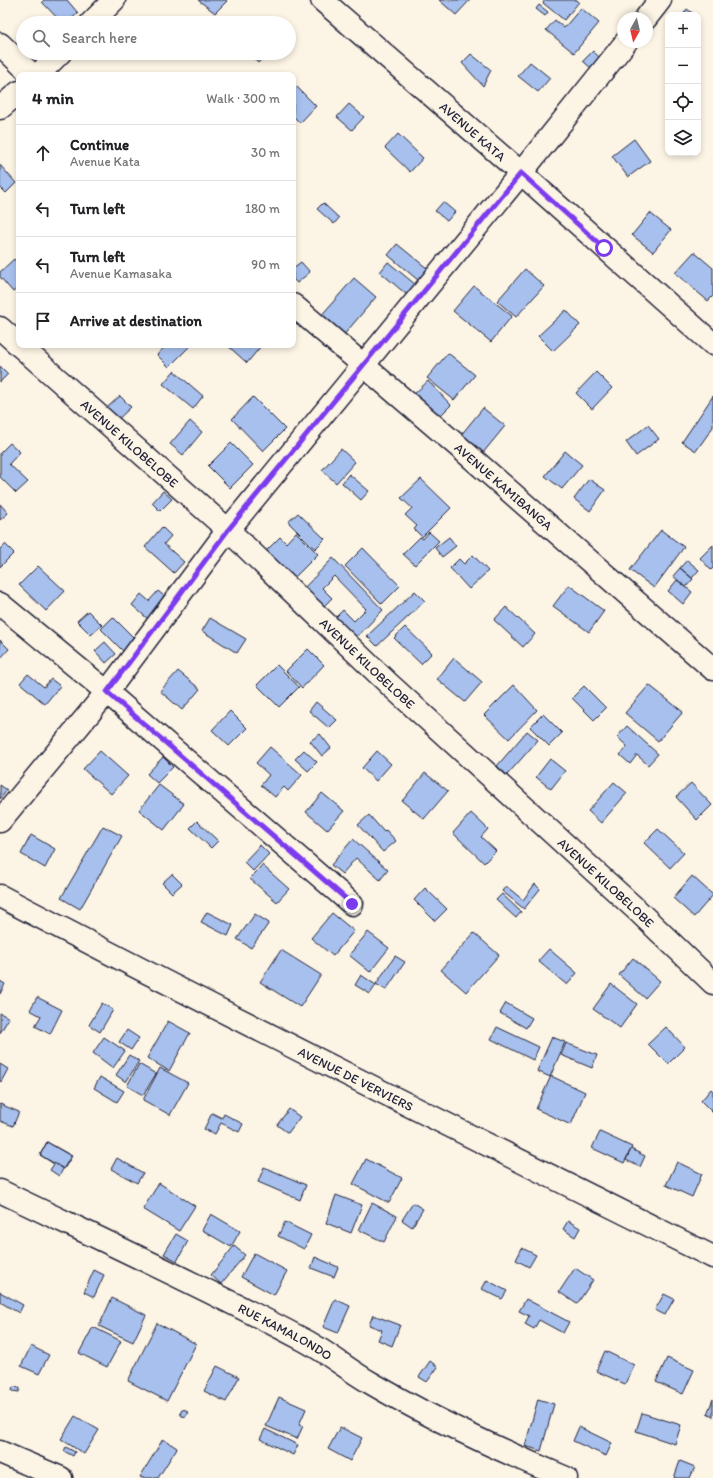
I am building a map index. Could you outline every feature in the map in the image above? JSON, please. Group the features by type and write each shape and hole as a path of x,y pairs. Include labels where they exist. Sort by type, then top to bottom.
{"street":[{"path":"98,16 114,0"},
{"name":"AVENUE KATA","path":"322,0 521,173 713,344"},
{"path":"651,12 660,0"},
{"path":"0,44 16,60"},
{"path":"0,821 107,692 228,530 521,173 621,48"},
{"path":"17,60 29,72"},
{"path":"41,72 53,60"},
{"path":"0,108 16,95"},
{"name":"AVENUE KAMIBANGA","path":"296,308 713,669"},
{"name":"AVENUE KILOBELOBE","path":"0,328 16,342"},
{"name":"AVENUE KILOBELOBE","path":"22,348 228,530 389,684 638,911 713,983"},
{"path":"0,604 107,692 352,904"},
{"name":"AVENUE DE VERVIERS","path":"0,896 320,1062 713,1257"},
{"name":"RUE KAMALONDO","path":"0,1191 306,1341 370,1382 438,1421 504,1452 566,1478"},
{"path":"0,1452 61,1478"}],"building":[{"path":"44,0 67,0 78,13 75,16 55,16 42,2"},
{"path":"198,0 226,0 227,1 215,13"},
{"path":"439,0 470,0 456,15"},
{"path":"545,0 577,0 579,2 564,20 543,3"},
{"path":"539,5 548,12 545,16 536,9"},
{"path":"581,8 599,23 574,53 546,30 555,20 564,28"},
{"path":"593,51 601,59 592,69 583,61"},
{"path":"471,54 491,70 483,86 462,63"},
{"path":"530,62 550,78 538,92 518,76"},
{"path":"296,86 316,106 300,123 296,119"},
{"path":"349,104 364,117 352,130 337,117"},
{"path":"398,134 423,158 410,172 385,148"},
{"path":"634,139 650,161 628,177 612,156"},
{"path":"0,165 16,183 6,193 0,187"},
{"path":"443,202 455,212 447,221 435,211"},
{"path":"323,203 339,218 334,224 317,209"},
{"path":"650,213 671,230 653,252 632,235"},
{"path":"397,244 428,269 419,281 388,255"},
{"path":"694,252 713,268 713,296 708,301 675,273"},
{"path":"14,259 16,261 16,290 13,292 0,277 0,272"},
{"path":"301,262 310,272 297,283 296,282 296,266"},
{"path":"388,262 416,285 407,295 380,272"},
{"path":"525,269 544,286 516,317 497,301"},
{"path":"354,278 376,297 342,337 319,318"},
{"path":"474,286 512,316 491,342 453,311"},
{"path":"566,310 580,325 553,351 538,336"},
{"path":"163,348 188,348 169,367 157,355"},
{"path":"230,348 259,348 247,363"},
{"path":"448,353 475,375 454,400 427,378"},
{"path":"0,366 8,374 0,382"},
{"path":"174,371 203,396 193,409 163,384"},
{"path":"596,372 612,388 592,409 576,393"},
{"path":"428,381 451,405 435,421 411,397"},
{"path":"120,396 131,407 111,426 100,414"},
{"path":"713,396 713,427 696,451 682,442"},
{"path":"253,397 285,429 263,451 232,419"},
{"path":"483,408 505,426 478,459 456,441"},
{"path":"190,421 202,432 183,455 170,444"},
{"path":"648,425 659,439 636,456 626,442"},
{"path":"10,443 20,452 9,464 28,482 16,493 0,477 0,453"},
{"path":"231,443 253,465 230,488 208,466"},
{"path":"341,449 355,462 336,483 322,470"},
{"path":"565,451 582,465 562,489 545,476"},
{"path":"349,474 369,491 361,500 342,483"},
{"path":"421,479 451,508 422,537 414,529 417,526 405,515 412,508 401,498"},
{"path":"589,479 605,490 590,511 574,499"},
{"path":"163,491 172,499 160,511 152,503"},
{"path":"0,504 8,513 0,520"},
{"path":"298,513 325,539 315,549 288,522"},
{"path":"162,527 171,536 164,544 184,562 174,573 145,547"},
{"path":"661,530 684,547 654,588 630,570"},
{"path":"296,532 318,554 289,583 262,555 280,537 286,543"},
{"path":"429,532 439,541 415,565 403,554 420,537 423,539"},
{"path":"449,537 456,546 442,557 435,548"},
{"path":"5,544 14,553 0,567 0,549"},
{"path":"713,545 713,568 711,570 700,558"},
{"path":"363,548 400,586 382,604 345,566"},
{"path":"473,555 488,571 469,589 450,568 459,559 464,564"},
{"path":"333,558 383,610 355,639 334,619 343,610 354,621 366,609 334,576 322,588 332,598 322,608 303,589"},
{"path":"687,560 699,570 692,578 680,568"},
{"path":"38,566 65,591 46,611 19,585"},
{"path":"680,568 693,579 686,587 673,576"},
{"path":"677,580 692,592 683,604 668,591"},
{"path":"569,585 604,611 589,632 553,606"},
{"path":"158,591 169,600 150,621 132,605 141,594 149,601"},
{"path":"415,591 425,601 377,646 367,636"},
{"path":"506,607 535,634 523,647 494,620"},
{"path":"88,611 102,625 91,635 77,621"},
{"path":"113,617 138,642 126,654 101,629"},
{"path":"210,618 246,639 237,653 202,631"},
{"path":"405,627 432,653 421,664 394,638"},
{"path":"0,640 9,649 0,659"},
{"path":"105,642 116,654 106,663 95,651"},
{"path":"308,649 324,665 302,688 286,671"},
{"path":"454,658 482,682 465,702 437,679"},
{"path":"277,665 299,687 279,707 257,685"},
{"path":"178,671 200,689 182,710 160,691"},
{"path":"28,674 44,687 51,679 60,686 45,704 20,683"},
{"path":"514,685 537,710 509,739 484,715"},
{"path":"649,685 683,712 658,741 625,713"},
{"path":"584,686 606,708 594,720 572,698"},
{"path":"316,702 337,720 329,728 309,711"},
{"path":"230,711 247,728 229,746 212,730"},
{"path":"543,714 562,733 549,746 530,727"},
{"path":"627,726 658,754 648,765 637,755 630,764 620,755 627,746 617,737"},
{"path":"527,731 538,740 507,775 497,766"},
{"path":"320,734 331,748 322,756 310,741"},
{"path":"270,747 302,775 288,791 284,787 275,797 261,785 269,775 256,763"},
{"path":"304,750 317,762 308,771 295,759"},
{"path":"100,751 128,776 111,794 83,769"},
{"path":"377,751 391,764 376,781 362,768"},
{"path":"163,757 173,767 157,783 147,774"},
{"path":"550,759 565,771 551,789 536,777"},
{"path":"425,773 448,791 424,819 402,801"},
{"path":"614,782 627,793 601,823 588,811"},
{"path":"691,783 712,805 697,820 676,797"},
{"path":"0,785 7,790 0,799"},
{"path":"159,785 184,804 164,830 139,810"},
{"path":"322,793 344,811 327,830 306,812"},
{"path":"471,813 488,829 481,837 496,851 484,863 453,833"},
{"path":"369,815 384,832 386,830 396,841 383,852 358,825"},
{"path":"197,821 218,841 211,848 190,828"},
{"path":"103,826 122,836 80,909 61,898"},
{"path":"658,829 684,853 670,868 644,843"},
{"path":"31,835 55,849 45,868 21,854"},
{"path":"353,839 388,870 380,880 356,858 342,874 331,865"},
{"path":"260,845 269,854 253,871 244,862"},
{"path":"262,865 289,889 277,902 250,879"},
{"path":"172,874 182,884 172,893 162,883"},
{"path":"692,876 713,895 694,917 673,898"},
{"path":"535,884 540,889 524,909 502,891 506,886 523,900"},
{"path":"425,888 447,909 435,921 414,900"},
{"path":"502,894 521,912 516,918 496,900"},
{"path":"207,912 233,925 228,936 201,922"},
{"path":"332,913 354,931 333,956 311,938"},
{"path":"255,914 269,923 251,948 237,939"},
{"path":"368,932 389,948 370,972 349,955"},
{"path":"474,933 499,955 466,992 441,970"},
{"path":"549,949 577,973 567,985 538,961"},
{"path":"281,950 321,975 300,1007 260,982"},
{"path":"395,956 405,962 386,990 376,984"},
{"path":"633,958 660,981 645,998 619,975"},
{"path":"361,975 376,985 370,994 355,985"},
{"path":"0,981 5,984 0,994"},
{"path":"611,984 637,1004 620,1028 593,1009"},
{"path":"37,997 62,1010 50,1034 35,1026 41,1016 30,1010"},
{"path":"102,1003 113,1010 100,1032 89,1025"},
{"path":"506,1003 532,1018 526,1028 500,1013"},
{"path":"0,1013 9,1018 0,1033"},
{"path":"168,1021 190,1033 169,1071 147,1058"},
{"path":"497,1027 539,1047 533,1060 491,1039"},
{"path":"666,1027 685,1047 668,1064 648,1044"},
{"path":"127,1030 139,1038 131,1050 119,1042"},
{"path":"104,1037 125,1051 113,1068 93,1053"},
{"path":"552,1037 565,1042 550,1077 537,1071"},
{"path":"566,1043 597,1055 592,1068 561,1055"},
{"path":"129,1055 139,1061 126,1082 116,1075"},
{"path":"0,1064 8,1069 1,1082 0,1081"},
{"path":"139,1064 156,1074 143,1095 127,1086"},
{"path":"160,1068 188,1083 170,1115 143,1100"},
{"path":"551,1076 585,1092 571,1125 536,1109"},
{"path":"100,1077 124,1091 117,1102 94,1088"},
{"path":"711,1089 713,1091 713,1113 701,1101"},
{"path":"0,1104 19,1112 13,1126 0,1121"},
{"path":"289,1109 300,1117 288,1133 277,1125"},
{"path":"212,1113 222,1118 224,1114 243,1124 239,1132 221,1123 215,1134 204,1129"},
{"path":"600,1132 632,1147 624,1163 592,1148"},
{"path":"47,1142 72,1156 64,1169 40,1155"},
{"path":"47,1142 71,1156 59,1176 50,1170 54,1164 40,1155"},
{"path":"631,1149 645,1156 640,1167 626,1160"},
{"path":"117,1158 143,1173 137,1183 111,1169"},
{"path":"366,1159 402,1178 389,1203 353,1184"},
{"path":"677,1162 702,1174 692,1197 666,1185"},
{"path":"264,1167 306,1185 300,1200 258,1182"},
{"path":"159,1183 195,1206 179,1231 143,1209"},
{"path":"336,1195 362,1205 351,1233 326,1223"},
{"path":"372,1203 397,1216 384,1242 359,1230"},
{"path":"413,1203 423,1209 412,1227 402,1220"},
{"path":"211,1214 240,1231 231,1247 202,1230"},
{"path":"568,1221 580,1228 575,1237 563,1229"},
{"path":"285,1222 311,1235 304,1249 278,1236"},
{"path":"176,1234 188,1241 177,1261 164,1254"},
{"path":"234,1246 245,1255 221,1284 211,1275"},
{"path":"522,1248 536,1255 529,1267 516,1260"},
{"path":"254,1253 287,1271 274,1295 241,1277"},
{"path":"315,1257 338,1267 334,1277 311,1268"},
{"path":"575,1268 593,1280 577,1304 559,1292"},
{"path":"94,1270 104,1275 94,1297 84,1292"},
{"path":"487,1280 507,1291 502,1299 482,1289"},
{"path":"0,1292 23,1305 19,1313 0,1302"},
{"path":"664,1294 674,1299 665,1315 655,1310"},
{"path":"112,1298 146,1315 133,1342 99,1326"},
{"path":"335,1299 350,1306 338,1333 323,1327"},
{"path":"526,1299 569,1322 563,1333 539,1320 534,1329 525,1324 529,1316 519,1311"},
{"path":"373,1315 400,1325 392,1346 378,1340 382,1330 369,1325"},
{"path":"157,1323 196,1344 167,1401 128,1381"},
{"path":"93,1327 121,1341 107,1367 79,1353"},
{"path":"31,1346 49,1355 39,1374 21,1366"},
{"path":"605,1351 634,1365 625,1384 596,1371"},
{"path":"667,1358 694,1370 683,1394 656,1382"},
{"path":"430,1361 438,1367 427,1382 419,1377"},
{"path":"217,1366 239,1377 226,1402 204,1391"},
{"path":"13,1387 20,1388 19,1392 12,1391"},
{"path":"279,1397 306,1409 299,1425 303,1426 297,1439 266,1426"},
{"path":"538,1399 554,1404 541,1451 525,1446"},
{"path":"713,1399 713,1417 707,1414"},
{"path":"184,1410 187,1413 184,1416 181,1413"},
{"path":"642,1413 681,1425 675,1444 636,1431"},
{"path":"75,1416 99,1430 84,1454 61,1439"},
{"path":"340,1427 362,1438 350,1461 328,1449"},
{"path":"579,1427 612,1443 606,1456 573,1441"},
{"path":"265,1429 298,1445 293,1455 260,1439"},
{"path":"163,1439 177,1448 158,1478 140,1477"},
{"path":"66,1447 75,1452 73,1456 64,1451"},
{"path":"680,1461 695,1467 690,1478 674,1478"}],"route":[{"path":"352,904 107,692 228,530 521,173 604,248"}]}
